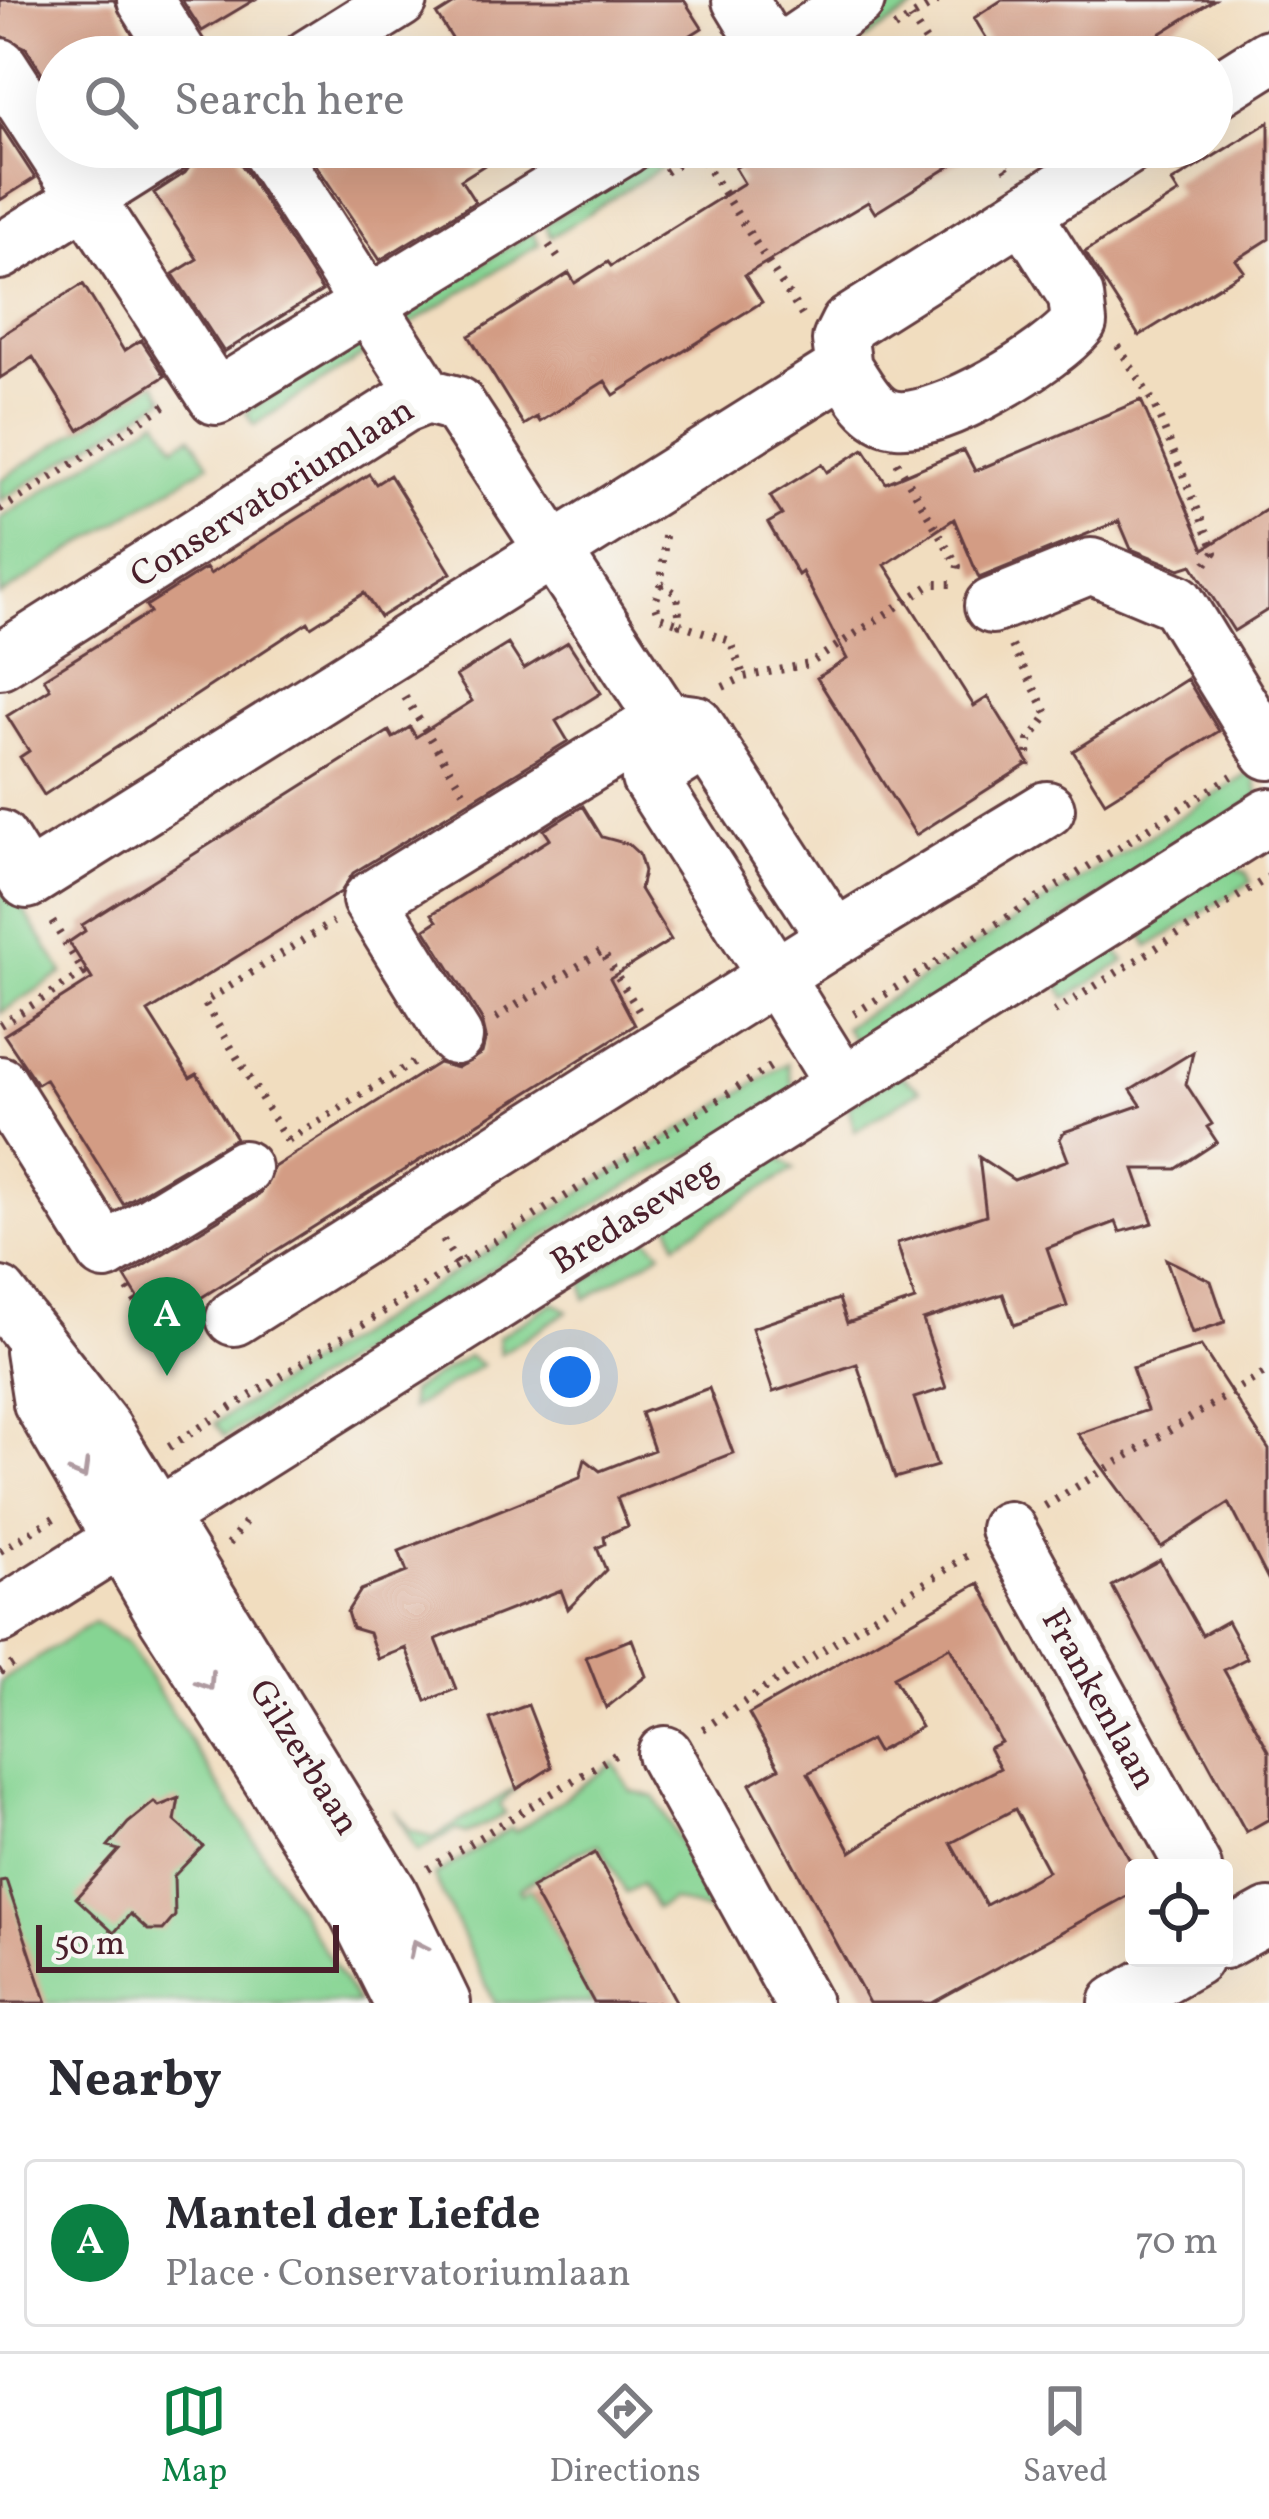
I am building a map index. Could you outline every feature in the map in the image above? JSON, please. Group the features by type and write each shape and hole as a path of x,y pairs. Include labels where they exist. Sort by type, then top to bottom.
{"street":[{"path":"145,0 168,36"},
{"path":"343,36 400,0"},
{"path":"740,0 761,36"},
{"path":"804,36 857,0"},
{"path":"1233,80 1269,57"},
{"path":"0,66 36,121"},
{"path":"66,168 216,397 592,168"},
{"path":"0,252 134,168"},
{"path":"281,168 427,396"},
{"path":"1024,214 1076,296 1079,323 1059,347 942,410 897,419 874,410 842,354 848,324 1095,168"},
{"path":"13,859 382,659 652,491 842,354"},
{"name":"Conservatoriumlaan","path":"0,661 427,396 457,404 553,553 835,938"},
{"path":"973,595 1091,566 1177,602 1260,758"},
{"path":"455,1037 370,899 486,828 685,730"},
{"path":"685,730 649,778 828,1061"},
{"path":"234,1318 1047,809"},
{"name":"Bredaseweg","path":"0,1616 139,1528 828,1061 1269,816"},
{"path":"0,1084 105,1252 243,1168"},
{"path":"0,1295 32,1342 68,1378 111,1482 139,1528"},
{"name":"Gilzerbaan","path":"139,1528 390,1893 443,2003"},
{"name":"Gilzerbaan","path":"139,1528 357,1913 402,2003"},
{"name":"Frankenlaan","path":"1008,1528 1189,1859"},
{"path":"665,1754 803,2003"},
{"path":"1117,2003 1176,1967"}],"path":[{"path":"911,18 923,36"},
{"path":"708,168 815,336 842,354"},
{"path":"1079,323 1106,326 1153,402 1215,552 1177,602"},
{"path":"0,509 205,380"},
{"path":"897,419 895,458 1048,716 1029,741 1024,761 1084,869"},
{"path":"652,491 664,514 661,584 655,603 660,616 730,641 744,677"},
{"path":"661,584 677,594 682,607 680,624"},
{"path":"685,730 744,677 809,664 932,584 973,595"},
{"path":"382,659 486,828"},
{"name":"Bredaseweg","path":"0,1551 828,1061 1084,869 1260,758"},
{"path":"0,1025 84,973 13,859"},
{"path":"243,1168 288,1140 204,1002 370,899"},
{"path":"105,1252 154,1332 218,1293 234,1318"},
{"path":"390,1893 631,1745 665,1754 1008,1528 1269,1370"}],"green space":[{"path":"902,0 928,0 871,36 845,36"},
{"path":"635,168 661,168 551,237 544,225"},
{"path":"532,232 539,244 400,331 393,320"},
{"path":"371,333 379,345 254,425 246,412"},
{"path":"155,382 165,398 0,501 0,480"},
{"path":"158,419 175,446 191,436 209,464 0,596 0,519"},
{"path":"1253,771 1259,797 867,1044 854,1040 845,1027"},
{"path":"1230,866 1245,872 1251,882 1148,947 1138,924"},
{"path":"0,872 63,973 0,1013"},
{"path":"1108,943 1125,961 1066,998 1053,977"},
{"path":"787,1063 794,1090 704,1146 615,1192 224,1437 215,1423"},
{"path":"900,1074 920,1090 855,1131 848,1106"},
{"path":"774,1153 794,1169 676,1243 668,1219"},
{"path":"645,1236 662,1252 585,1299 583,1283"},
{"path":"554,1302 568,1311 500,1354 498,1337"},
{"path":"468,1356 482,1365 411,1409 410,1392"},
{"path":"94,1622 127,1642 358,2003 0,2003 0,1682"},
{"path":"614,1763 631,1791 655,1797 720,1915 672,1900 656,1909 641,1884 626,1893 599,1844 575,1853 519,1889 522,1893 531,1888 594,2003 495,2003 434,1876 511,1828 515,1832"},
{"path":"517,1787 500,1805 505,1814 466,1834 456,1830 417,1852 394,1809 410,1830 433,1838"}],"building":[{"path":"0,0 114,0 133,36 36,36 36,63 26,48 0,35"},
{"path":"182,0 254,0 202,31"},
{"path":"461,0 684,0 702,28 689,36 450,36 437,15"},
{"path":"1002,0 1214,0 1157,36 985,36 974,18"},
{"path":"1269,122 1269,239 1236,260 1244,271 1139,336 1085,252 1179,193 1172,182 1195,168 1233,168 1233,144"},
{"path":"0,124 35,178 0,200"},
{"path":"189,168 244,168 322,291 224,352 173,274 197,259 154,193"},
{"path":"318,168 480,168 461,180 475,202 380,260"},
{"path":"735,168 947,168 875,213 868,202 745,275 762,302 614,395 605,381 540,422 537,417 524,425 469,336 569,273 575,283 608,262 611,266 744,183"},
{"path":"83,284 124,351 141,340 165,376 79,430 33,357 0,378 0,336"},
{"path":"1141,400 1204,549 1269,508 1269,609 1234,631 1192,565 1180,569 1131,549 1119,521 979,578 954,519 885,565 974,706 988,697 1029,763 916,835 817,678 847,659 802,572 798,575 768,523 782,515 770,496 822,464 827,472 864,449 886,483 964,450 975,471"},
{"path":"369,474 376,484 390,475 451,573 380,617 364,593 311,627 308,622 44,795 20,757 29,751 7,716 50,689 44,678 150,612 146,606 206,568 210,574"},
{"path":"568,642 601,693 556,721 568,741 353,873 341,892 148,1012 190,1078 197,1074 236,1138 123,1204 45,1079 37,1084 4,1035 92,979 69,942 85,931 82,925 389,731 393,738 410,727 416,737 472,701 456,676 508,644 524,669"},
{"path":"1187,679 1219,731 1105,802 1073,751"},
{"path":"583,806 602,837 628,844 639,854 644,871 640,889 671,940 610,978 635,1025 156,1326 125,1277 259,1195 274,1167 438,1063 457,1068 482,1053 486,1037 482,1020 425,929 437,921 432,914 550,839 544,830"},
{"path":"1193,1052 1186,1084 1212,1124 1207,1127 1217,1142 1176,1169 1134,1169 1153,1223 1120,1232 1116,1222 1047,1248 1067,1306 1014,1325 1003,1294 923,1320 946,1388 914,1398 937,1466 895,1478 857,1364 773,1392 752,1328 839,1299 847,1323 915,1300 897,1243 986,1215 979,1157 1014,1180 1068,1160 1060,1139 1064,1132 1141,1105 1131,1090"},
{"path":"1166,1259 1211,1281 1225,1322 1192,1333"},
{"path":"1201,1346 1269,1450 1269,1581 1229,1503 1161,1547 1078,1434 1147,1410 1132,1368"},
{"path":"709,1388 733,1453 617,1498 628,1526 604,1536 605,1544 597,1548 606,1570 568,1609 561,1590 436,1639 456,1689 426,1701 406,1648 378,1659 369,1633 352,1628 347,1612 361,1590 407,1572 399,1551 580,1478 585,1459 600,1471 654,1450 641,1413"},
{"path":"1160,1560 1202,1635 1227,1621 1247,1658 1224,1670 1269,1751 1269,1819 1246,1832 1112,1586"},
{"path":"979,1583 1129,1859 1125,1859 1125,1897 932,2003 869,2003 750,1784 779,1768 749,1714","holes":["950,1647 1001,1742 989,1748 1000,1768 910,1814 851,1852 808,1773 870,1740 877,1752 921,1727 893,1677","1015,1809 1048,1871 986,1905 951,1843"]},
{"path":"632,1639 646,1676 606,1708 586,1657"},
{"path":"528,1705 552,1767 517,1789 490,1719"},
{"path":"179,1798 175,1821 203,1846 174,1876 175,1916 163,1930 148,1930 130,1914 114,1933 76,1898 119,1850 108,1847 128,1823 154,1802 159,1806"},
{"path":"595,1853 677,2003 594,2003 531,1888"},
{"path":"6,1880 47,2003 0,2003 0,1881"}],"place":[{"name":"Mantel der Liefde","path":"167,1376"}]}
